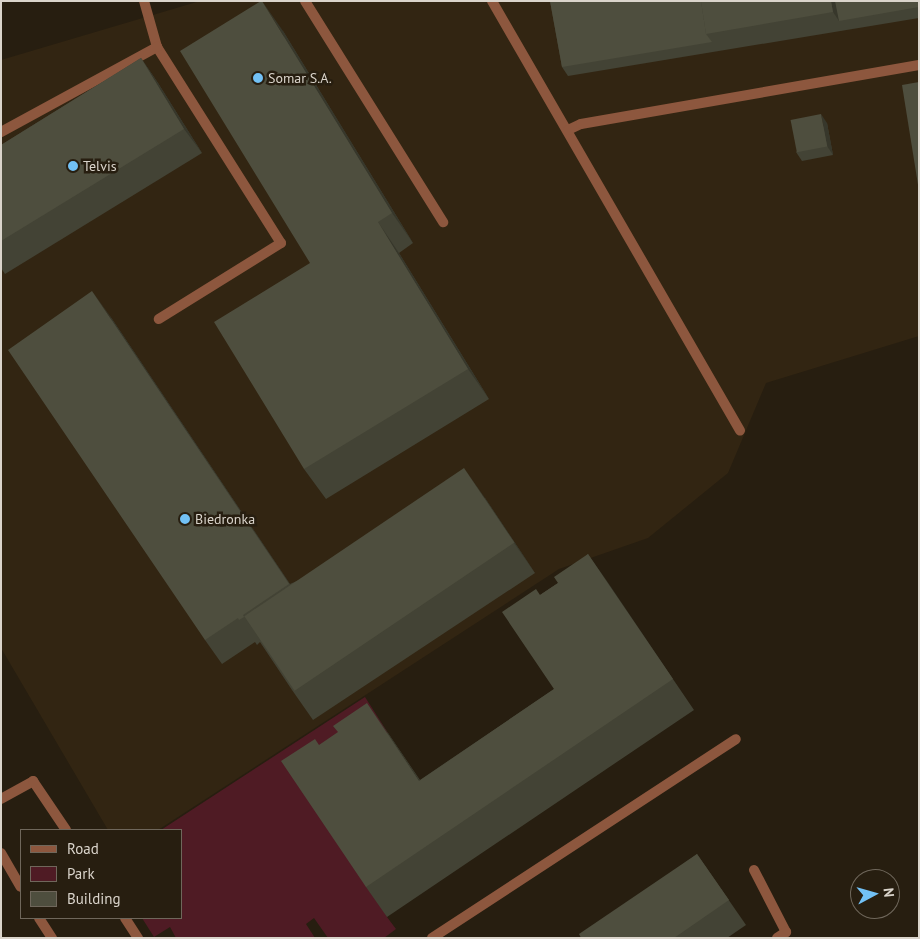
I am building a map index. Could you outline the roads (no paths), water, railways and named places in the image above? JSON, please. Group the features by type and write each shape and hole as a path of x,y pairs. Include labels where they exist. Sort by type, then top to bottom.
{"street":[{"path":"144,1 157,48 282,244 159,319"},
{"path":"305,1 443,222"},
{"path":"492,1 740,431"},
{"path":"1,132 157,48"},
{"path":"568,130 580,124 919,65"},
{"path":"432,938 736,739"},
{"path":"1,799 33,781 65,829"},
{"path":"1,852 20,885"},
{"path":"754,870 786,932 777,938"},
{"path":"40,919 52,938"},
{"path":"126,919 138,938"}],"place":[{"name":"Somar S.A.","path":"258,78"},
{"name":"Telvis","path":"73,166"},
{"name":"Biedronka","path":"185,519"}]}
